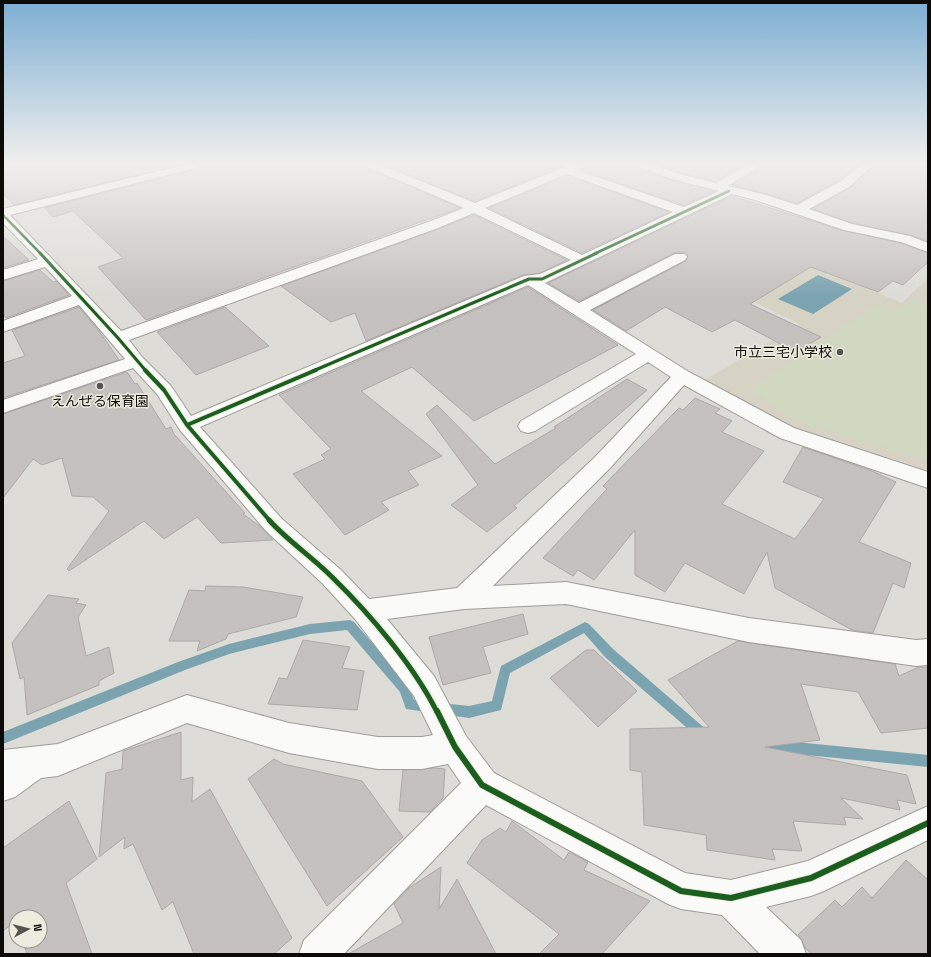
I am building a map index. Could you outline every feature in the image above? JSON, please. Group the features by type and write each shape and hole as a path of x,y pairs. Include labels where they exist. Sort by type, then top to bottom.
{"street":[{"path":"28,208 3,214 11,234 48,261 118,338 136,361 164,390 187,425 274,525 332,577 364,611 424,686 443,722 482,785 682,891 732,898 811,878 928,823"},
{"path":"118,338 433,225 475,208 582,260"},
{"path":"673,208 685,212"},
{"path":"187,425 529,279 542,279 692,208"},
{"path":"790,208 848,227 905,240 928,248"},
{"path":"798,210 802,208"},
{"path":"578,310 680,257"},
{"path":"3,275 48,261"},
{"path":"529,279 682,376 787,433 928,480"},
{"path":"3,327 82,298"},
{"path":"528,426 648,354"},
{"path":"3,407 136,361"},
{"path":"464,598 603,462 682,376"},
{"path":"364,611 464,598 566,593 749,630 916,653 928,652"},
{"path":"3,766 58,760 187,710 289,738 378,753 422,753 443,722"},
{"path":"3,785 35,762"},
{"path":"318,954 482,785"},
{"path":"732,898 786,954"}],"shaded area":[{"name":"市立三宅小学校","path":"803,262 902,303 928,278 928,470 784,424 705,380 800,324 750,300"}],"green space":[{"name":"市立三宅小学校","path":"911,298 928,305 928,460 796,421 750,389 878,304 895,311"}],"water":[{"path":"818,275 852,289 813,314 778,299"}],"building":[{"path":"45,208 460,208 146,320 98,267 123,258 73,211 53,217"},
{"path":"489,208 657,208 669,212 582,253"},
{"path":"707,208 769,208 844,231 901,243 928,253 928,262 903,285 893,281 878,292 811,267 750,304 821,337 796,352 735,320 712,332 665,307 626,331 593,310 686,261 688,256 685,252 674,253 579,301 548,283"},
{"path":"815,208 928,208 928,241 910,235 852,223 813,209"},
{"path":"474,215 567,260 540,273 523,275 366,341 355,313 331,322 281,286 439,229"},
{"path":"3,236 29,260 3,268"},
{"path":"40,270 53,282 56,281 69,295 6,318 3,313 3,281"},
{"path":"528,287 618,345 474,421 412,367 361,391 442,456 408,471 419,485 381,502 389,510 345,535 293,474 325,459 321,455 331,449 279,395"},
{"path":"79,307 99,331 119,360 3,398 3,363 25,356 12,330"},
{"path":"225,307 269,346 196,375 157,332"},
{"path":"127,372 135,384 137,383 166,429 171,427 174,434 245,513 243,514 261,527 273,540 221,543 197,517 164,539 144,521 69,571 67,569 109,511 93,497 72,496 62,458 42,465 33,459 3,498 3,414"},
{"path":"627,379 647,390 514,506 517,508 487,532 451,505 478,485 426,414 437,405 495,464 556,428 554,427"},
{"path":"695,398 720,409 715,413 732,421 722,432 764,451 722,504 795,539 824,499 783,482 803,447 872,471 896,482 859,542 911,563 904,588 893,583 873,633 852,630 775,588 767,552 744,594 685,563 665,592 635,575 635,530 594,580 578,570 573,576 543,558 607,489 603,486 679,408 683,410"},
{"path":"206,586 243,587 303,597 296,617 228,634 226,639 197,651 200,641 169,641 189,590 205,591"},
{"path":"48,595 79,599 76,603 86,605 78,617 86,656 109,647 114,673 99,681 99,685 27,715 24,677 20,679 12,643"},
{"path":"523,614 528,634 483,647 491,673 443,685 429,637"},
{"path":"303,640 350,647 342,668 364,671 357,710 268,704 279,678 287,679"},
{"path":"738,641 895,664 899,676 919,667 928,667 928,728 881,733 858,692 801,684 820,740 765,747 907,775 916,804 897,800 900,810 841,798 863,819 844,817 846,825 793,821 802,851 772,849 775,860 707,850 706,835 644,825 642,772 630,770 630,729 709,727 668,680"},
{"path":"586,650 594,650 637,691 598,727 550,678"},
{"path":"181,732 181,780 193,777 192,802 210,789 292,938 274,954 194,954 173,902 162,910 133,844 124,849 125,837 99,857 106,773 122,769 123,751"},
{"path":"274,759 283,764 362,781 403,837 327,906 248,779"},
{"path":"434,768 445,769 443,798 430,812 399,811 403,770"},
{"path":"69,801 97,859 66,883 92,954 27,954 25,949 48,949 48,909 8,909 8,927 3,931 3,848"},
{"path":"512,821 564,860 569,852 588,862 584,870 650,901 602,954 539,954 559,934 467,863 482,840 500,828 506,832"},
{"path":"906,860 928,880 928,954 812,954 805,948 798,935 835,900 842,907 862,887 872,898"},
{"path":"441,867 439,909 457,879 496,954 348,954 403,923 394,904 409,888"}],"waterway":[{"path":"3,738 182,666 229,649 310,629 350,625 405,689 410,705 469,712 497,706 505,670 585,627 609,653 704,735"},
{"path":"765,745 928,761"}],"cycle path":[{"path":"187,425 529,279 542,279 694,208"},
{"path":"3,215 59,273 118,338 136,361 164,390 187,425 274,525 332,577 364,611 424,686 455,747 482,785 681,891 731,898 811,878 928,823"}],"place":[{"name":"市立三宅小学校","path":"840,352"},
{"name":"えんぜる保育園","path":"100,386"}]}
